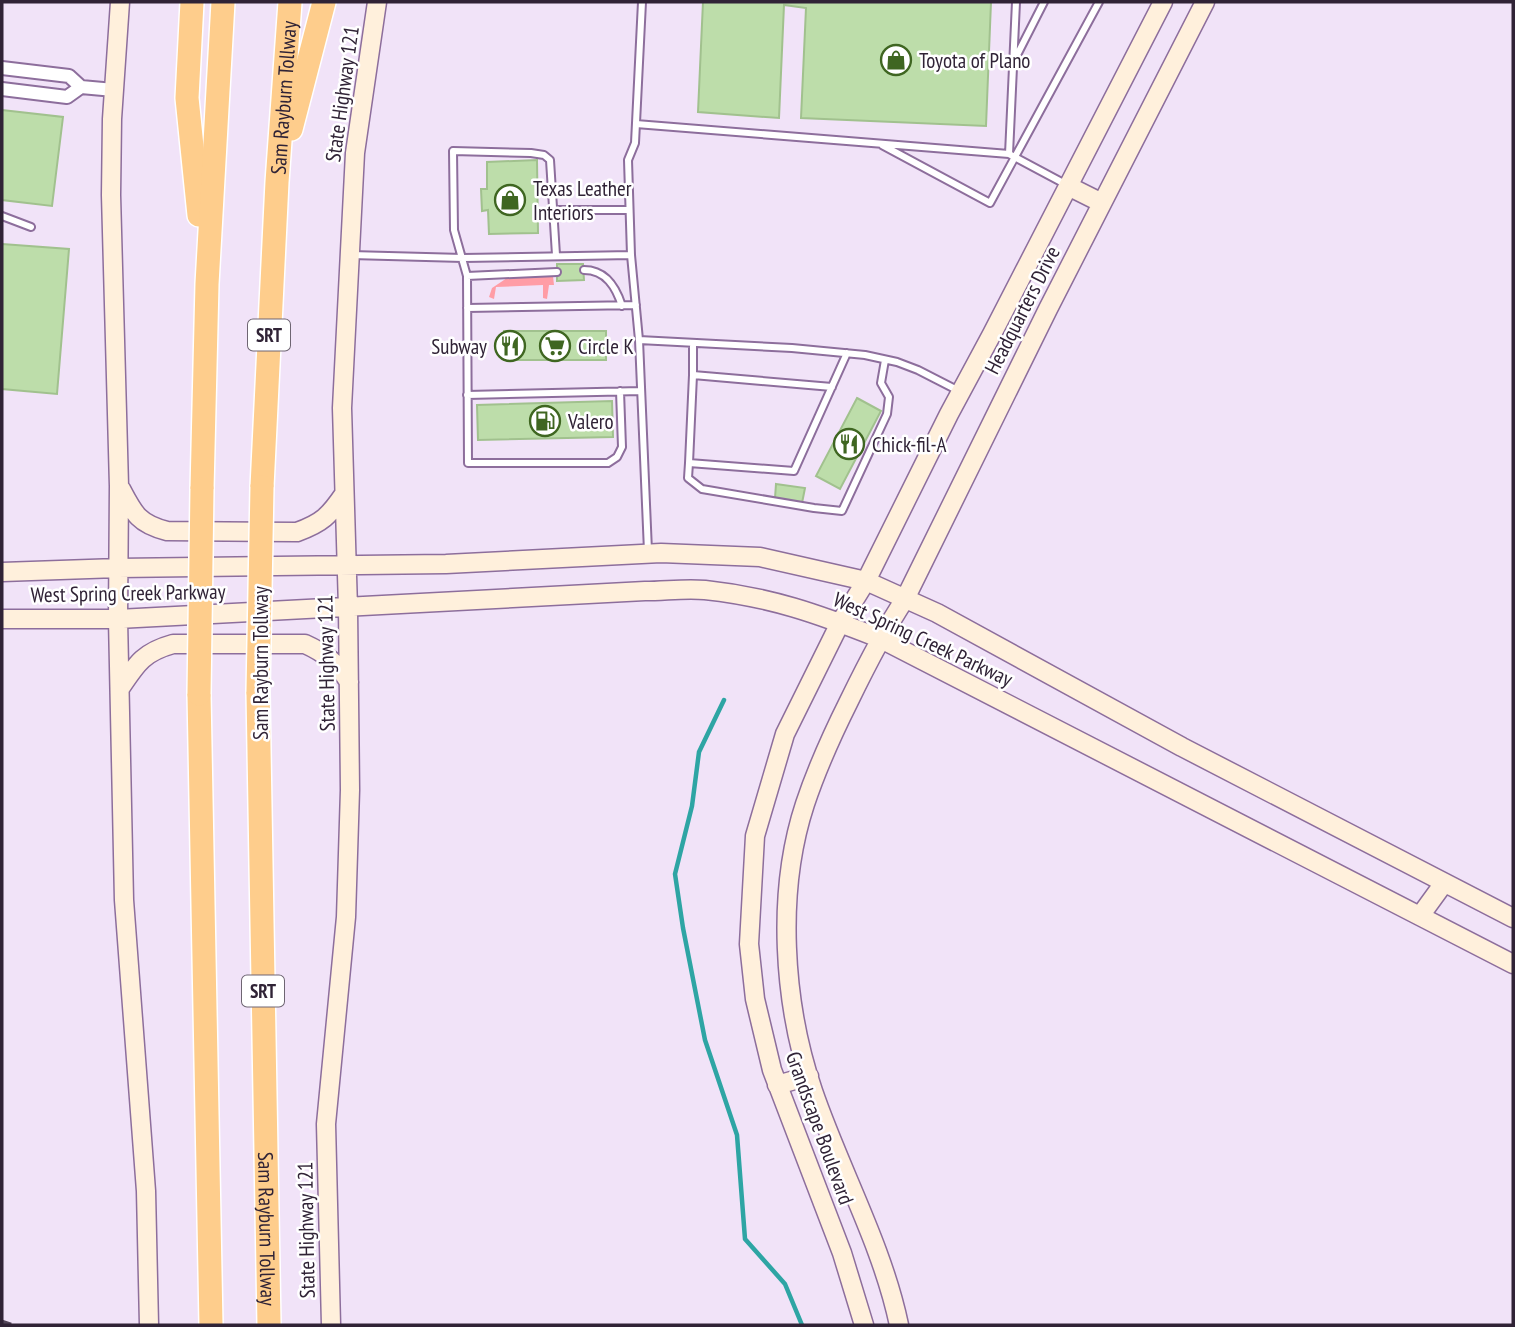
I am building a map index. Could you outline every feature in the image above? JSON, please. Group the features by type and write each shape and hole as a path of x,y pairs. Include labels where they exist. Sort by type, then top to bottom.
{"highway":[{"path":"192,2 187,98 207,284"},
{"path":"211,1325 199,694 207,284 223,2"},
{"name":"Sam Rayburn Tollway","path":"269,1325 258,692 262,487 277,182 290,2"},
{"path":"277,182 324,2"}],"main road":[{"path":"121,2 114,90 111,195 119,486 118,619 124,900 146,1191 149,1325"},
{"name":"State Highway 121","path":"331,1325 327,1124 346,917 350,790 342,408 355,153 377,2"},
{"name":"Headquarters Drive","path":"839,622 866,581 1163,2"},
{"name":"Headquarters Drive","path":"879,638 905,599 1205,2"},
{"path":"1068,186 1102,203"},
{"path":"119,486 134,514 149,526 167,531 297,532 317,525 331,513 344,494"},
{"name":"West Spring Creek Parkway","path":"2,572 118,568 347,567 648,553 760,557 866,581 937,613 1182,747 1513,918"},
{"name":"West Spring Creek Parkway","path":"2,619 118,619 645,591 702,590 759,597 807,610 879,638 1513,964"},
{"name":"Grandscape Boulevard","path":"839,622 785,734 755,836 749,944 755,999 777,1085 842,1253 864,1325"},
{"name":"Grandscape Boulevard","path":"879,638 822,755 804,807 793,860 786,915 788,969 796,1023 809,1076 880,1260 899,1325"},
{"path":"121,687 136,663 152,649 173,644 305,644 325,652 349,682"},
{"path":"1420,916 1444,883"},
{"path":"777,1085 809,1076"}],"street":[{"path":"2,68 69,76 81,87 114,90"},
{"path":"2,89 67,97 81,87"}],"lane":[{"path":"642,2 635,143 628,160 631,255 642,391 648,553"},
{"path":"1009,154 1016,2"},
{"path":"1013,63 1044,2"},
{"path":"878,144 990,203 1099,2"},
{"path":"636,124 1009,154 1068,186"},
{"path":"556,255 550,160 544,155 453,151 454,230 467,276 468,463 608,463 617,457 622,447 620,391"},
{"path":"553,210 629,211"},
{"path":"2,216 31,227"},
{"path":"349,255 463,258 631,255"},
{"path":"584,270 598,271 604,275 618,293 622,306"},
{"path":"467,276 557,272"},
{"path":"467,308 636,305"},
{"path":"639,340 847,353 918,370 961,392"},
{"path":"693,343 688,478 702,489 842,511 887,414 889,397 881,383 885,360"},
{"path":"689,463 794,471 847,353"},
{"path":"693,374 832,387"},
{"path":"467,395 642,391"}],"shaded area":[{"path":"553,276 554,285 549,285 547,299 543,298 543,285 496,287 494,299 489,297 492,288 507,278"}],"building":[{"name":"Toyota of Plano","path":"703,2 991,2 986,126 801,118 806,8 784,5 779,118 698,112"},
{"path":"2,110 63,117 52,206 2,200"},
{"name":"Texas Leather Interiors","path":"537,160 538,233 489,234 488,210 482,211 481,189 487,189 487,162"},
{"path":"2,244 69,249 57,394 2,389"},
{"path":"557,264 583,264 584,280 557,281"},
{"name":"Circle K","path":"504,331 606,331 606,360 504,360"},
{"name":"Chick-fil-A","path":"857,398 881,411 840,489 816,476"},
{"name":"Valero","path":"612,401 613,437 478,440 477,405"},
{"path":"776,484 805,488 802,503 775,498"}],"waterway":[{"path":"724,700 699,752 692,806 675,874 705,1040 737,1135 745,1239 785,1284 802,1325"}],"railway":[{"path":"2,1322 11,1325"}],"place":[{"name":"Toyota of Plano","path":"896,60"},
{"name":"Texas Leather Interiors","path":"510,200"},
{"name":"Subway","path":"510,346"},
{"name":"Circle K","path":"555,346"},
{"name":"Valero","path":"545,421"},
{"name":"Chick-fil-A","path":"849,444"}]}
